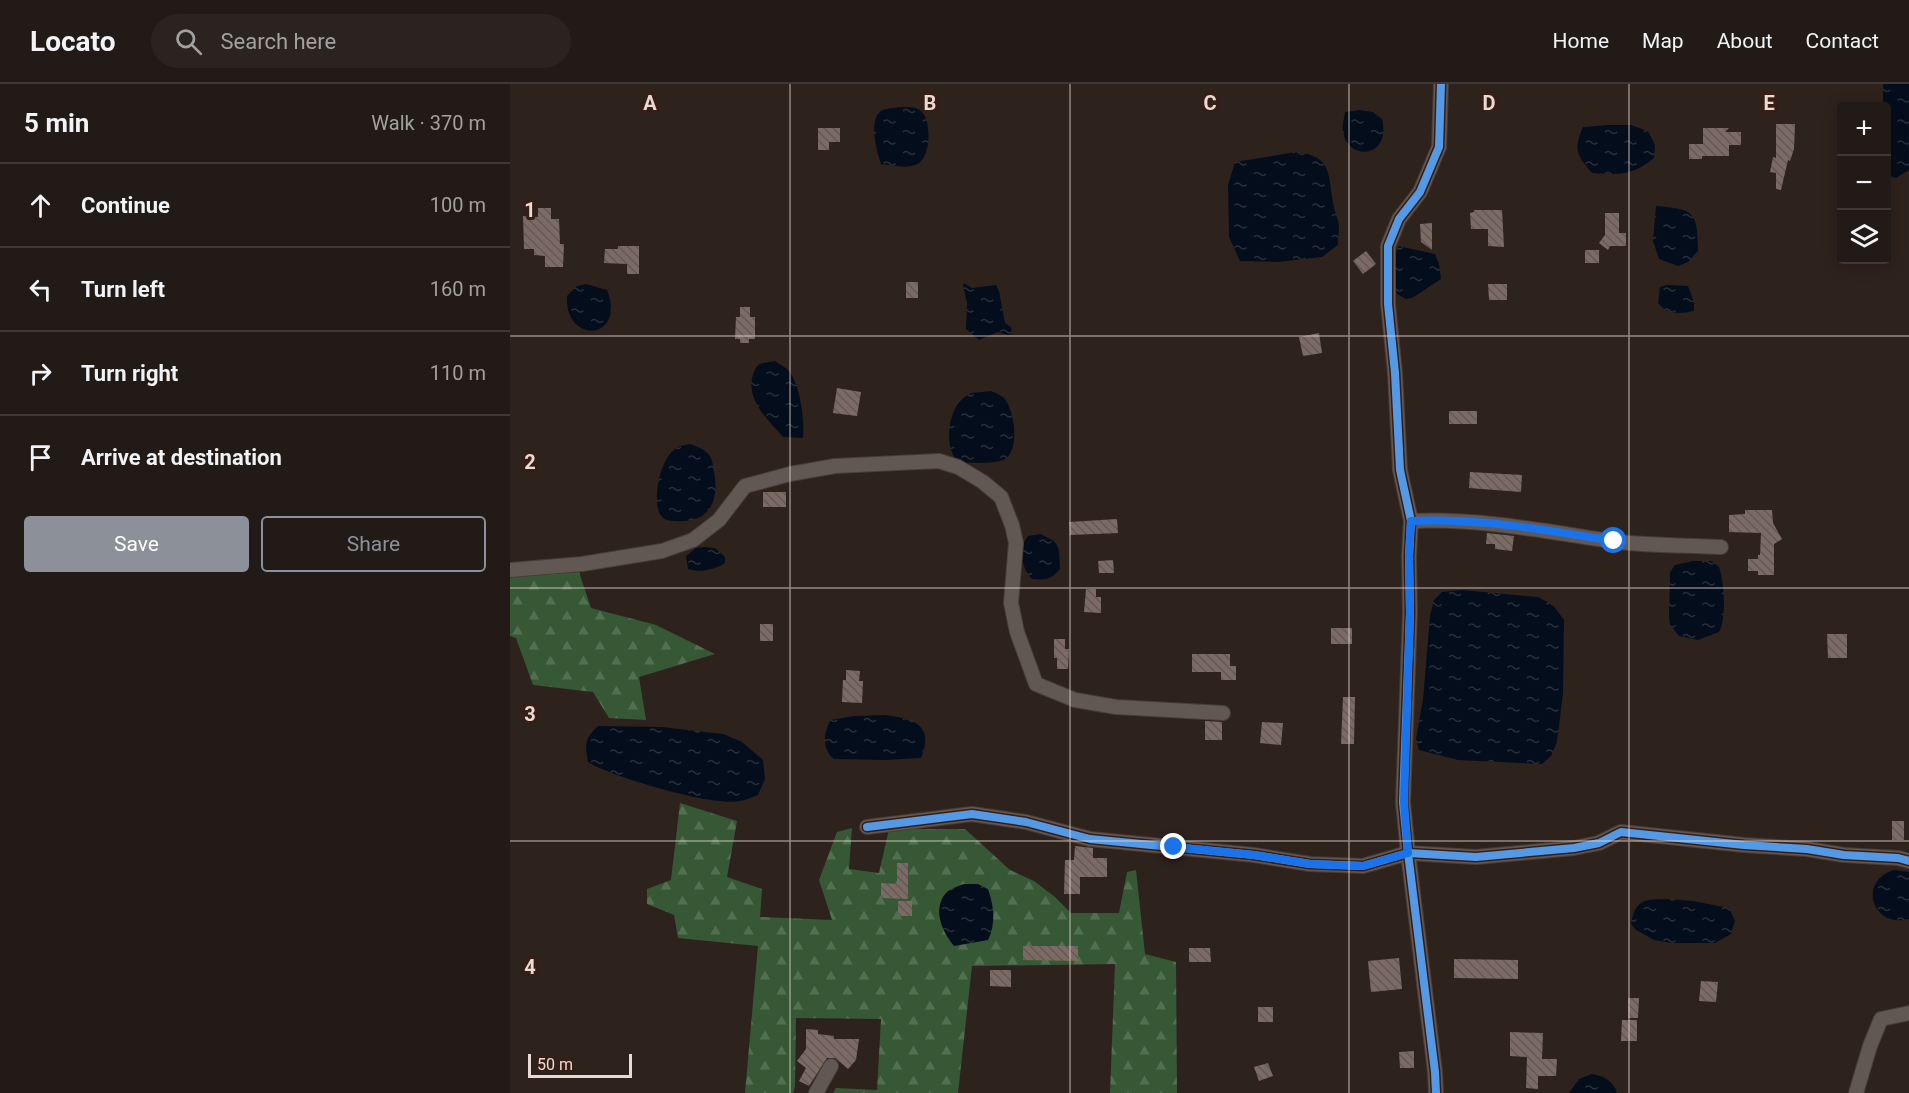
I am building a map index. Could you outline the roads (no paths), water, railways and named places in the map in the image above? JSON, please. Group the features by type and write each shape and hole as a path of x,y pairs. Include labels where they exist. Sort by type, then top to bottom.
{"street":[{"path":"1436,1093 1404,802 1411,521 1401,470 1388,304 1388,246 1399,219 1420,192 1439,147 1441,84"},
{"path":"510,570 582,564 662,550 693,540 719,520 745,486 790,474 835,465 939,461 967,472 1001,497 1016,543 1011,603 1017,632 1036,684 1074,700 1116,707 1223,713"},
{"path":"1411,521 1448,519 1535,528 1614,541 1721,547"},
{"path":"867,827 972,814 1026,822 1090,839 1254,855 1310,864 1363,866 1408,853 1476,857 1574,848 1599,843 1621,832 1744,845 1808,849 1844,855 1898,858 1909,861"},
{"path":"1856,1093 1881,1019 1909,1013"},
{"path":"816,1093 831,1066"}],"water":[{"path":"1883,84 1909,84 1909,170 1896,178 1891,176 1891,102 1883,102"},
{"path":"900,107 918,109 926,118 928,146 926,153 923,159 915,165 881,164 874,129 877,115 883,110"},
{"path":"1360,110 1373,112 1382,119 1381,142 1368,151 1353,148 1347,142 1343,132 1345,112"},
{"path":"1631,125 1648,131 1655,145 1654,158 1639,168 1625,173 1592,173 1578,152 1580,135 1583,127"},
{"path":"1296,152 1316,157 1326,168 1339,226 1338,245 1322,257 1278,262 1240,261 1229,237 1228,185 1235,162"},
{"path":"1656,206 1679,209 1692,215 1697,228 1698,251 1688,262 1678,266 1659,259 1653,241"},
{"path":"1398,246 1435,254 1441,279 1412,298 1406,299 1397,294 1394,270"},
{"path":"964,283 972,288 996,285 1005,323 1011,327 1012,334 998,332 979,340 966,329 967,303"},
{"path":"586,284 607,290 611,307 609,319 602,327 593,330 584,329 575,323 569,312 567,296 577,286"},
{"path":"1688,286 1694,302 1694,311 1674,313 1665,310 1658,303 1660,287"},
{"path":"775,361 787,369 795,382 802,412 803,438 783,437 755,401 751,384 757,366"},
{"path":"991,391 1004,398 1011,411 1014,439 1010,454 1001,461 957,463 949,439 950,423 955,408 972,393"},
{"path":"689,444 704,451 712,460 715,483 713,502 703,515 695,519 667,520 660,514 657,505 659,478 670,453 677,447"},
{"path":"1040,534 1056,543 1060,556 1060,569 1048,578 1032,579 1023,563 1022,547 1028,536"},
{"path":"696,548 715,548 725,557 725,563 707,570 688,569 686,556"},
{"path":"1693,561 1711,561 1719,567 1723,590 1724,609 1719,632 1698,640 1679,636 1670,625 1669,616 1670,572 1675,565"},
{"path":"1462,590 1538,597 1553,605 1564,620 1563,693 1557,742 1551,756 1542,764 1458,760 1419,750 1416,739 1423,699 1430,616 1434,600 1442,592"},
{"path":"885,715 912,721 919,725 925,738 921,758 834,759 827,751 826,730 831,720 854,716"},
{"path":"598,726 662,727 723,734 742,742 763,760 765,779 758,795 742,801 727,802 708,800 640,783 588,762 587,742"},
{"path":"1894,870 1909,872 1909,919 1896,920 1886,917 1878,911 1874,902 1873,893 1876,884 1883,876"},
{"path":"964,884 978,884 988,889 993,908 992,928 988,940 954,946 940,920 940,906 946,893"},
{"path":"1669,899 1729,908 1735,921 1731,934 1715,943 1671,943 1654,940 1636,930 1631,924 1639,904 1648,900"},
{"path":"1592,1074 1608,1080 1617,1093 1569,1093 1579,1079"}]}
